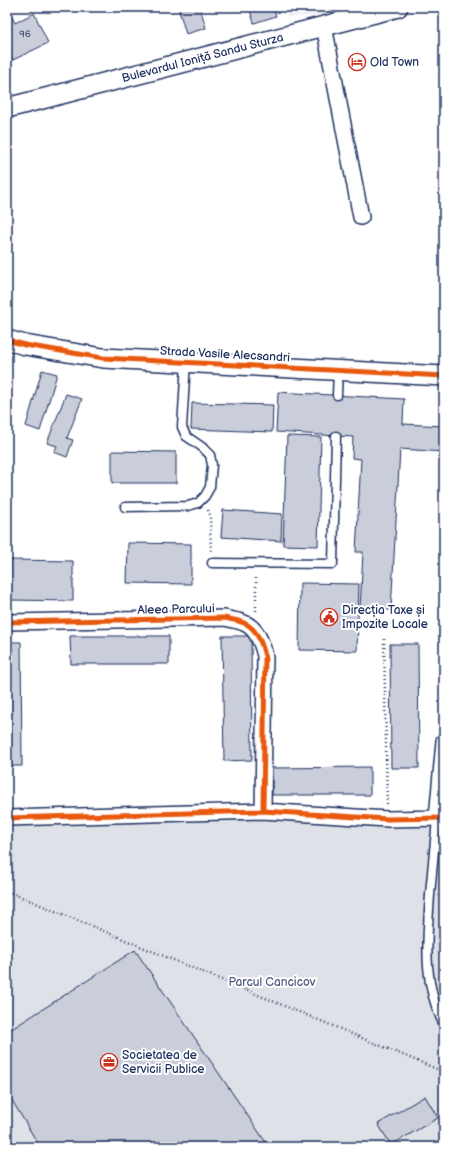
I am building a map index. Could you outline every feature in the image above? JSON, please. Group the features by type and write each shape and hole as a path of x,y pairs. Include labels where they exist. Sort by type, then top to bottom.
{"street":[{"name":"Bulevardul Ioniță Sandu Sturza","path":"7,108 398,7"},
{"path":"324,26 361,217"},
{"name":"Strada Vasile Alecsandri","path":"7,340 26,345 103,358 444,376"},
{"name":"Aleea Parcului","path":"7,622 225,618 245,623 255,631"},
{"path":"255,631 262,643 265,656 263,811"},
{"path":"7,818 263,811 387,819 440,818 444,741"}],"lane":[{"path":"125,507 188,506 198,503 205,496 210,487 212,465 210,455 202,447 186,436 182,427 186,362"},
{"path":"337,395 338,370"},
{"path":"212,563 333,564 336,436"},
{"path":"440,818 428,926 427,953 428,977 432,995 444,1025"}],"path":[{"path":"205,496 210,515 212,563"},
{"path":"255,631 256,563"},
{"path":"384,638 387,819"},
{"path":"7,891 444,1072"}],"shaded area":[{"path":"282,7 376,7 332,15 288,17"}],"green space":[{"name":"Parcul Cancicov","path":"444,816 444,1147 7,1147 7,821"}],"building":[{"path":"7,7 15,23 34,13 48,43 13,60 7,46"},
{"path":"178,7 200,7 206,28 186,34"},
{"path":"249,7 273,7 276,16 254,23"},
{"path":"42,370 57,374 40,431 26,426"},
{"path":"278,392 404,399 403,424 444,426 444,452 400,449 391,610 360,609 363,552 356,552 361,459 352,458 353,437 276,432"},
{"path":"66,394 82,399 67,438 73,440 67,457 54,452 57,446 47,443"},
{"path":"192,403 273,405 272,432 191,429"},
{"path":"287,436 321,437 318,546 283,545"},
{"path":"112,451 176,452 176,483 112,483"},
{"path":"223,510 282,514 281,541 221,537"},
{"path":"128,543 191,544 191,584 127,583"},
{"path":"10,560 73,561 73,601 9,600"},
{"name":"Direcția Taxe și Impozite Locale","path":"300,583 359,584 357,651 299,650"},
{"path":"70,636 169,636 169,664 71,664"},
{"path":"222,636 251,636 252,760 224,761"},
{"path":"7,642 21,642 22,766 7,766"},
{"path":"390,644 418,644 419,768 391,768"},
{"path":"370,767 370,795 272,795 272,768"},
{"name":"Societatea de Servicii Publice","path":"135,950 269,1147 40,1147 7,1092 7,1032"},
{"path":"425,1096 438,1118 391,1145 378,1124"}],"cycle path":[{"path":"7,340 25,345 103,358 444,376"},
{"path":"7,622 225,618 249,625 256,632 265,656 263,811"},
{"path":"7,818 263,811 387,819 444,818"}],"place":[{"name":"Old Town","path":"357,62"},
{"name":"Direcția Taxe și Impozite Locale","path":"329,617"},
{"name":"Societatea de Servicii Publice","path":"109,1062"}]}
